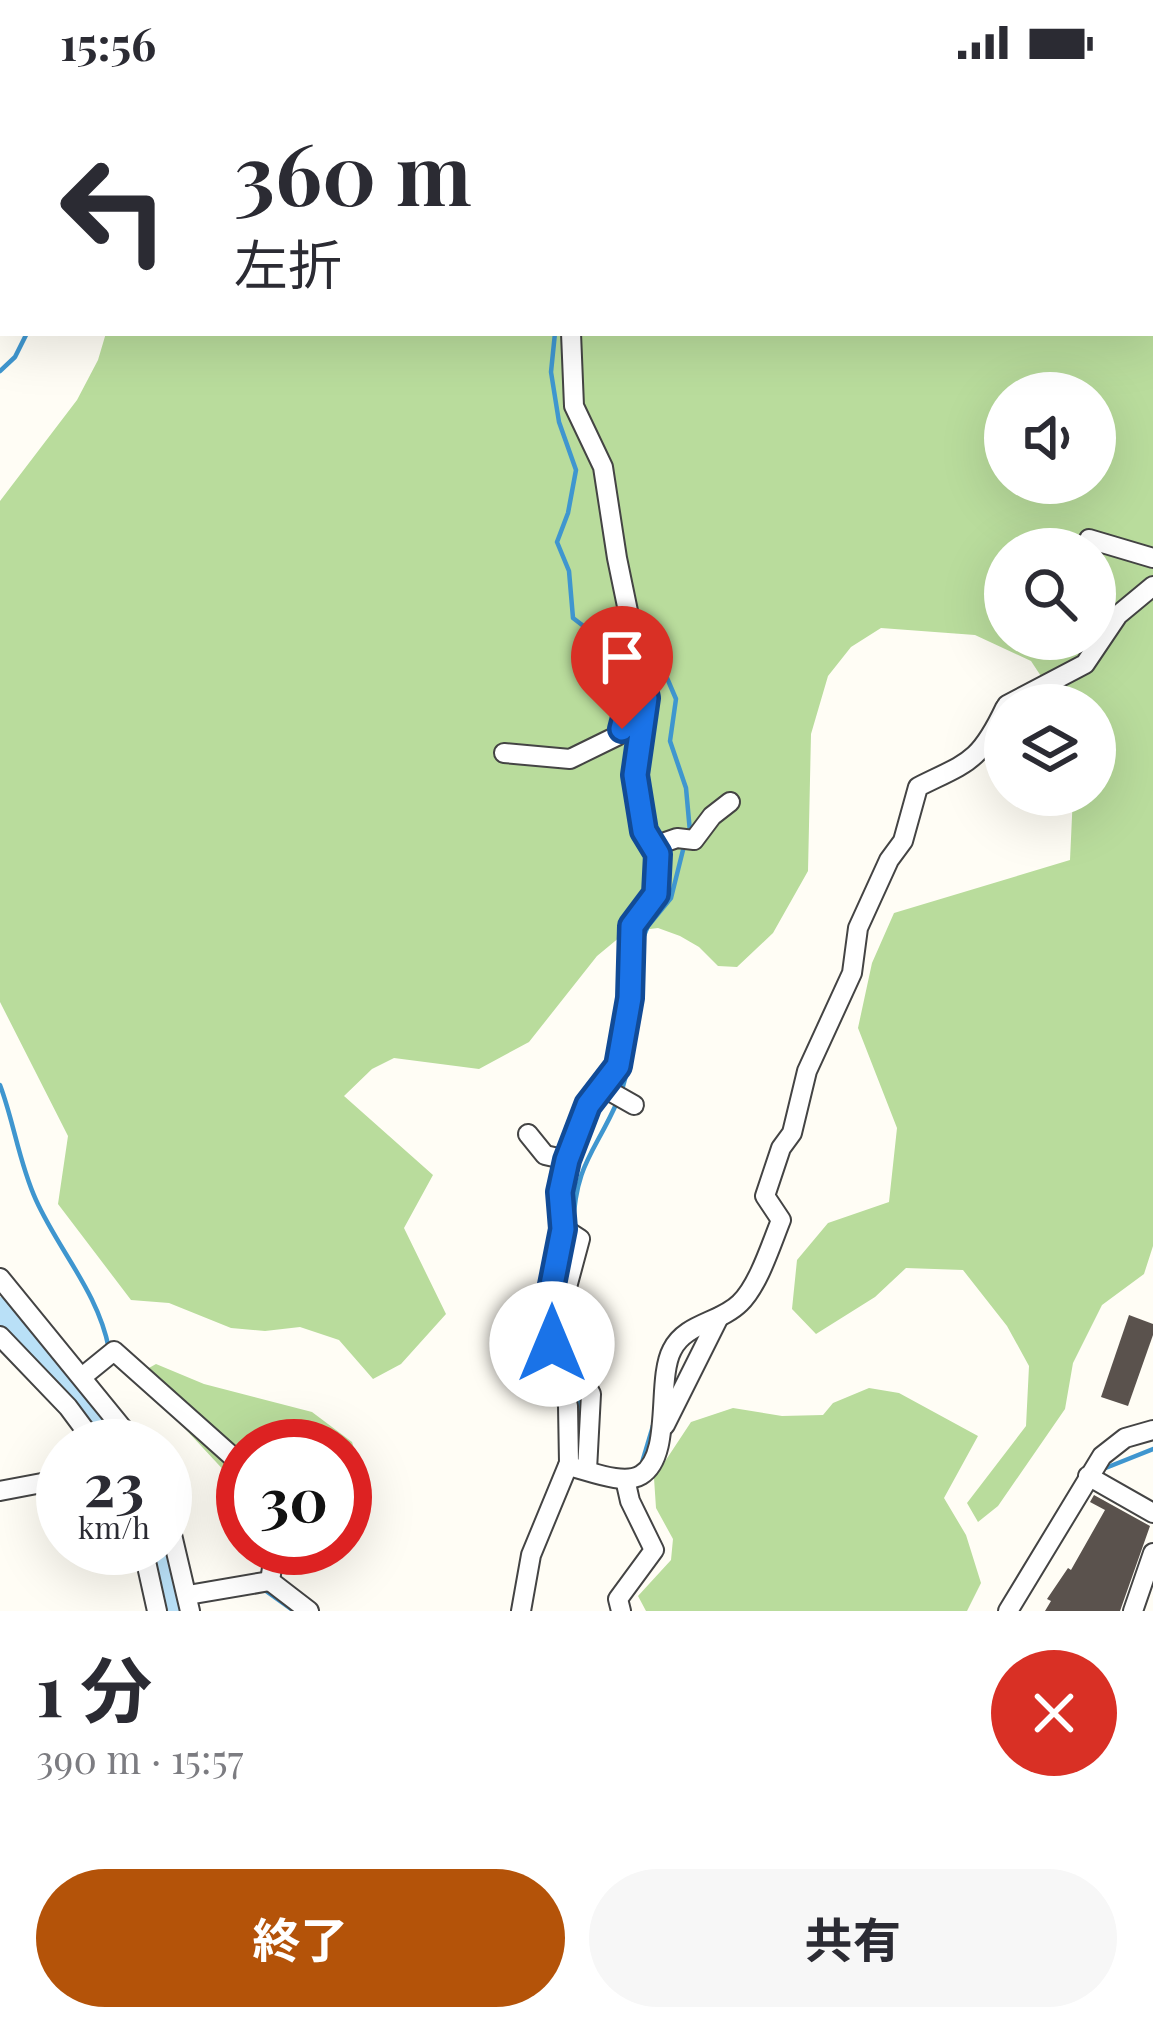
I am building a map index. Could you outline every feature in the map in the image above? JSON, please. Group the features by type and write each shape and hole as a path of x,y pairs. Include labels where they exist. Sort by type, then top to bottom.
{"street":[{"path":"521,1611 531,1555 578,1468 548,1321 563,1228 560,1192 588,1105 613,1078 622,1055 632,926 656,894 658,854 644,831 635,775 646,698 602,467 574,406 571,336"},
{"path":"1116,547 1153,558"},
{"path":"1043,684 1085,664 1118,615 1153,586"},
{"path":"504,753 570,759 617,736 639,664"},
{"path":"661,1434 668,1357 682,1335 735,1308 754,1287 781,1220 765,1196 767,1188 792,1132 807,1071 852,973 855,936 889,860 903,841 918,787 952,774 984,743"},
{"path":"654,846 677,838 694,840 707,820 730,802"},
{"path":"604,1088 634,1105"},
{"path":"528,1134 545,1155 567,1160"},
{"path":"0,1278 115,1419"},
{"path":"578,1468 625,1479 647,1469 719,1317"},
{"path":"0,1336 77,1419"},
{"path":"82,1377 114,1351 216,1442"},
{"path":"1008,1611 1102,1456 1125,1438 1153,1430"},
{"path":"1088,1476 1153,1513"},
{"path":"621,1611 618,1599 654,1550 630,1501 625,1479"},
{"path":"0,1491 36,1484"},
{"path":"1133,1611 1153,1552"},
{"path":"149,1575 157,1611"},
{"path":"270,1581 271,1575"},
{"path":"189,1603 270,1581"},
{"path":"270,1581 309,1611"}],"green space":[{"path":"105,336 1153,336 1153,1246 1144,1274 1102,1305 1073,1363 1065,1409 998,1506 978,1522 967,1503 1026,1426 1029,1366 1007,1326 963,1270 906,1268 875,1297 816,1334 792,1309 797,1260 828,1223 889,1202 897,1128 858,1028 872,963 894,913 1070,860 1072,816 1116,816 1116,684 1046,684 1029,660 1116,660 1116,528 984,528 984,639 881,628 851,647 828,676 811,734 808,871 773,933 737,967 718,966 699,947 658,928 626,932 597,956 529,1042 479,1069 394,1058 372,1069 344,1096 433,1175 404,1228 446,1314 401,1364 373,1379 339,1340 300,1327 231,1328 169,1303 131,1300 58,1204 68,1136 0,1002 0,501 77,400"},
{"path":"156,1364 204,1384 312,1412 321,1419 216,1419 216,1462 192,1436 192,1419 176,1419 140,1373"},
{"path":"869,1388 899,1393 978,1436 944,1498 966,1535 981,1583 967,1611 646,1611 638,1596 671,1560 673,1539 656,1508 654,1478 691,1422 733,1408 782,1416 823,1415 833,1403"}],"building":[{"path":"1129,1315 1153,1324 1153,1335 1128,1406 1101,1397"},
{"path":"1094,1495 1150,1526 1120,1611 1045,1611 1051,1601 1047,1599 1071,1570 1105,1510 1090,1502"}],"waterway":[{"path":"0,371 15,357 26,336"},
{"path":"555,336 551,372 559,422 576,470 557,542 569,571 573,618 590,631 629,642"},
{"path":"640,642 664,671 676,699 670,741 686,788 690,832"},
{"path":"639,948 648,926 671,898 684,846"},
{"path":"635,1026 638,1001"},
{"path":"622,1090 630,1061"},
{"path":"0,1085 30,1186 96,1309 109,1349"},
{"path":"573,1226 582,1172 618,1100"},
{"path":"0,1309 93,1419"},
{"path":"569,1369 581,1416"},
{"path":"641,1466 653,1426"},
{"path":"1103,1469 1153,1449"},
{"path":"166,1575 173,1611"},
{"path":"266,1591 294,1611"}],"route":[{"path":"552,1344 549,1300 563,1229 560,1192 567,1160 588,1105 613,1078 622,1055 632,926 656,894 659,874 658,854 644,831 635,775 646,698 639,664 622,729"}]}
